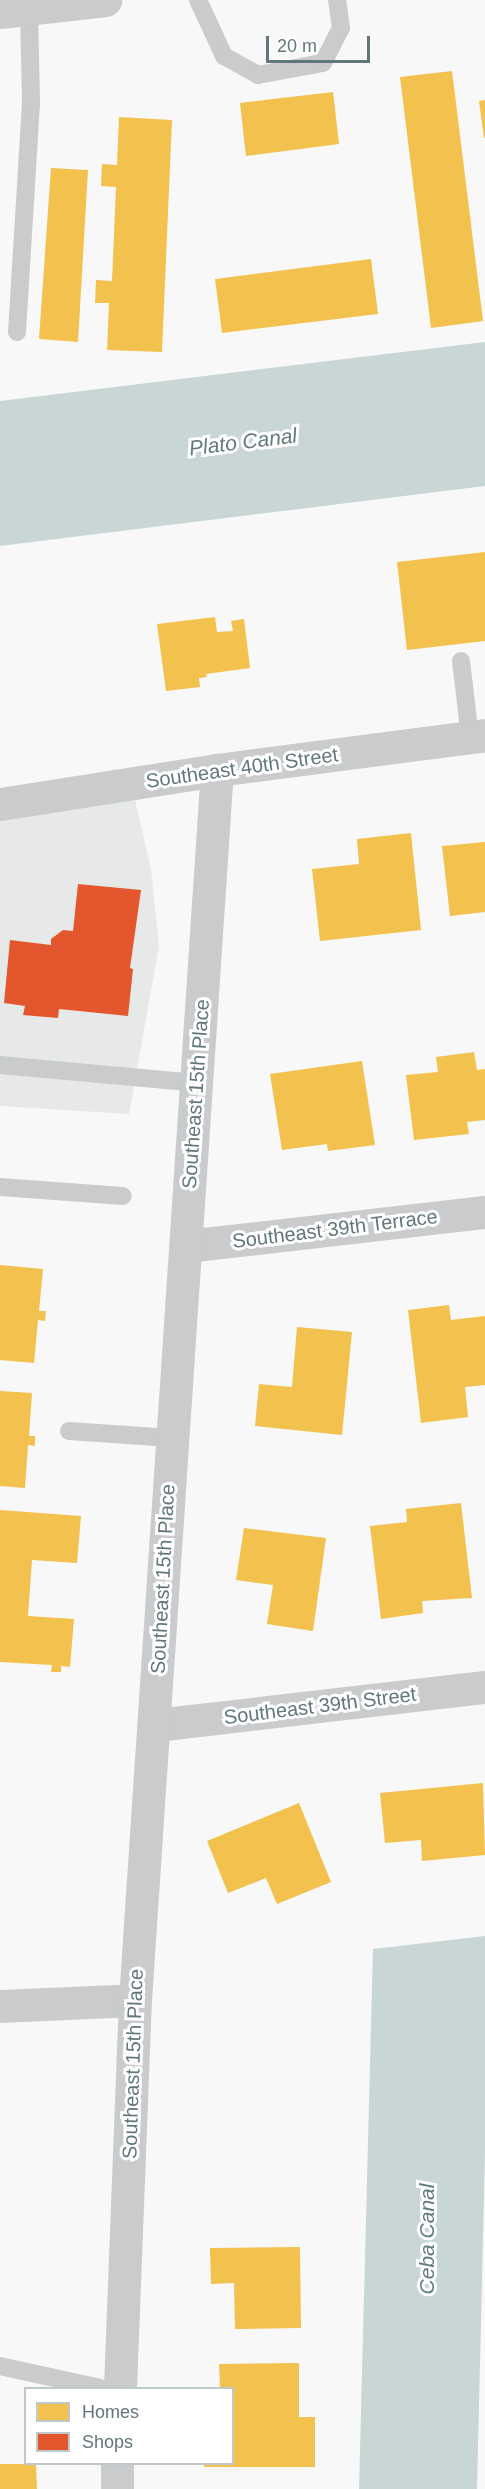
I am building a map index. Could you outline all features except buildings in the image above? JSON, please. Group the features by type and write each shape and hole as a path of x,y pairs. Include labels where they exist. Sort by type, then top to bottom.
{"street":[{"path":"14,10 105,0"},
{"name":"Southeast 40th Street","path":"0,804 217,770 478,736"},
{"name":"Southeast 15th Place","path":"120,2387 135,2000 156,1725 171,1438 217,770"},
{"name":"Southeast 39th Terrace","path":"186,1246 485,1212"},
{"name":"Southeast 39th Street","path":"156,1725 485,1688"},
{"path":"0,2006 135,2000"},
{"path":"117,2465 117,2489"}],"lane":[{"path":"198,0 224,56 258,75 323,63 342,28 337,0"},
{"path":"14,10 31,104 17,332"},
{"path":"461,662 478,736"},
{"path":"0,1065 196,1083"},
{"path":"0,1187 123,1196"},
{"path":"69,1431 171,1438"},
{"path":"0,2366 95,2387"}],"shaded area":[{"path":"133,791 151,869 159,946 129,1114 0,1106 0,808"}],"water":[{"name":"Plato Canal","path":"485,342 485,486 0,546 0,401"},
{"name":"Ceba Canal","path":"485,1936 485,2154 477,2489 359,2489 373,1949"}]}
